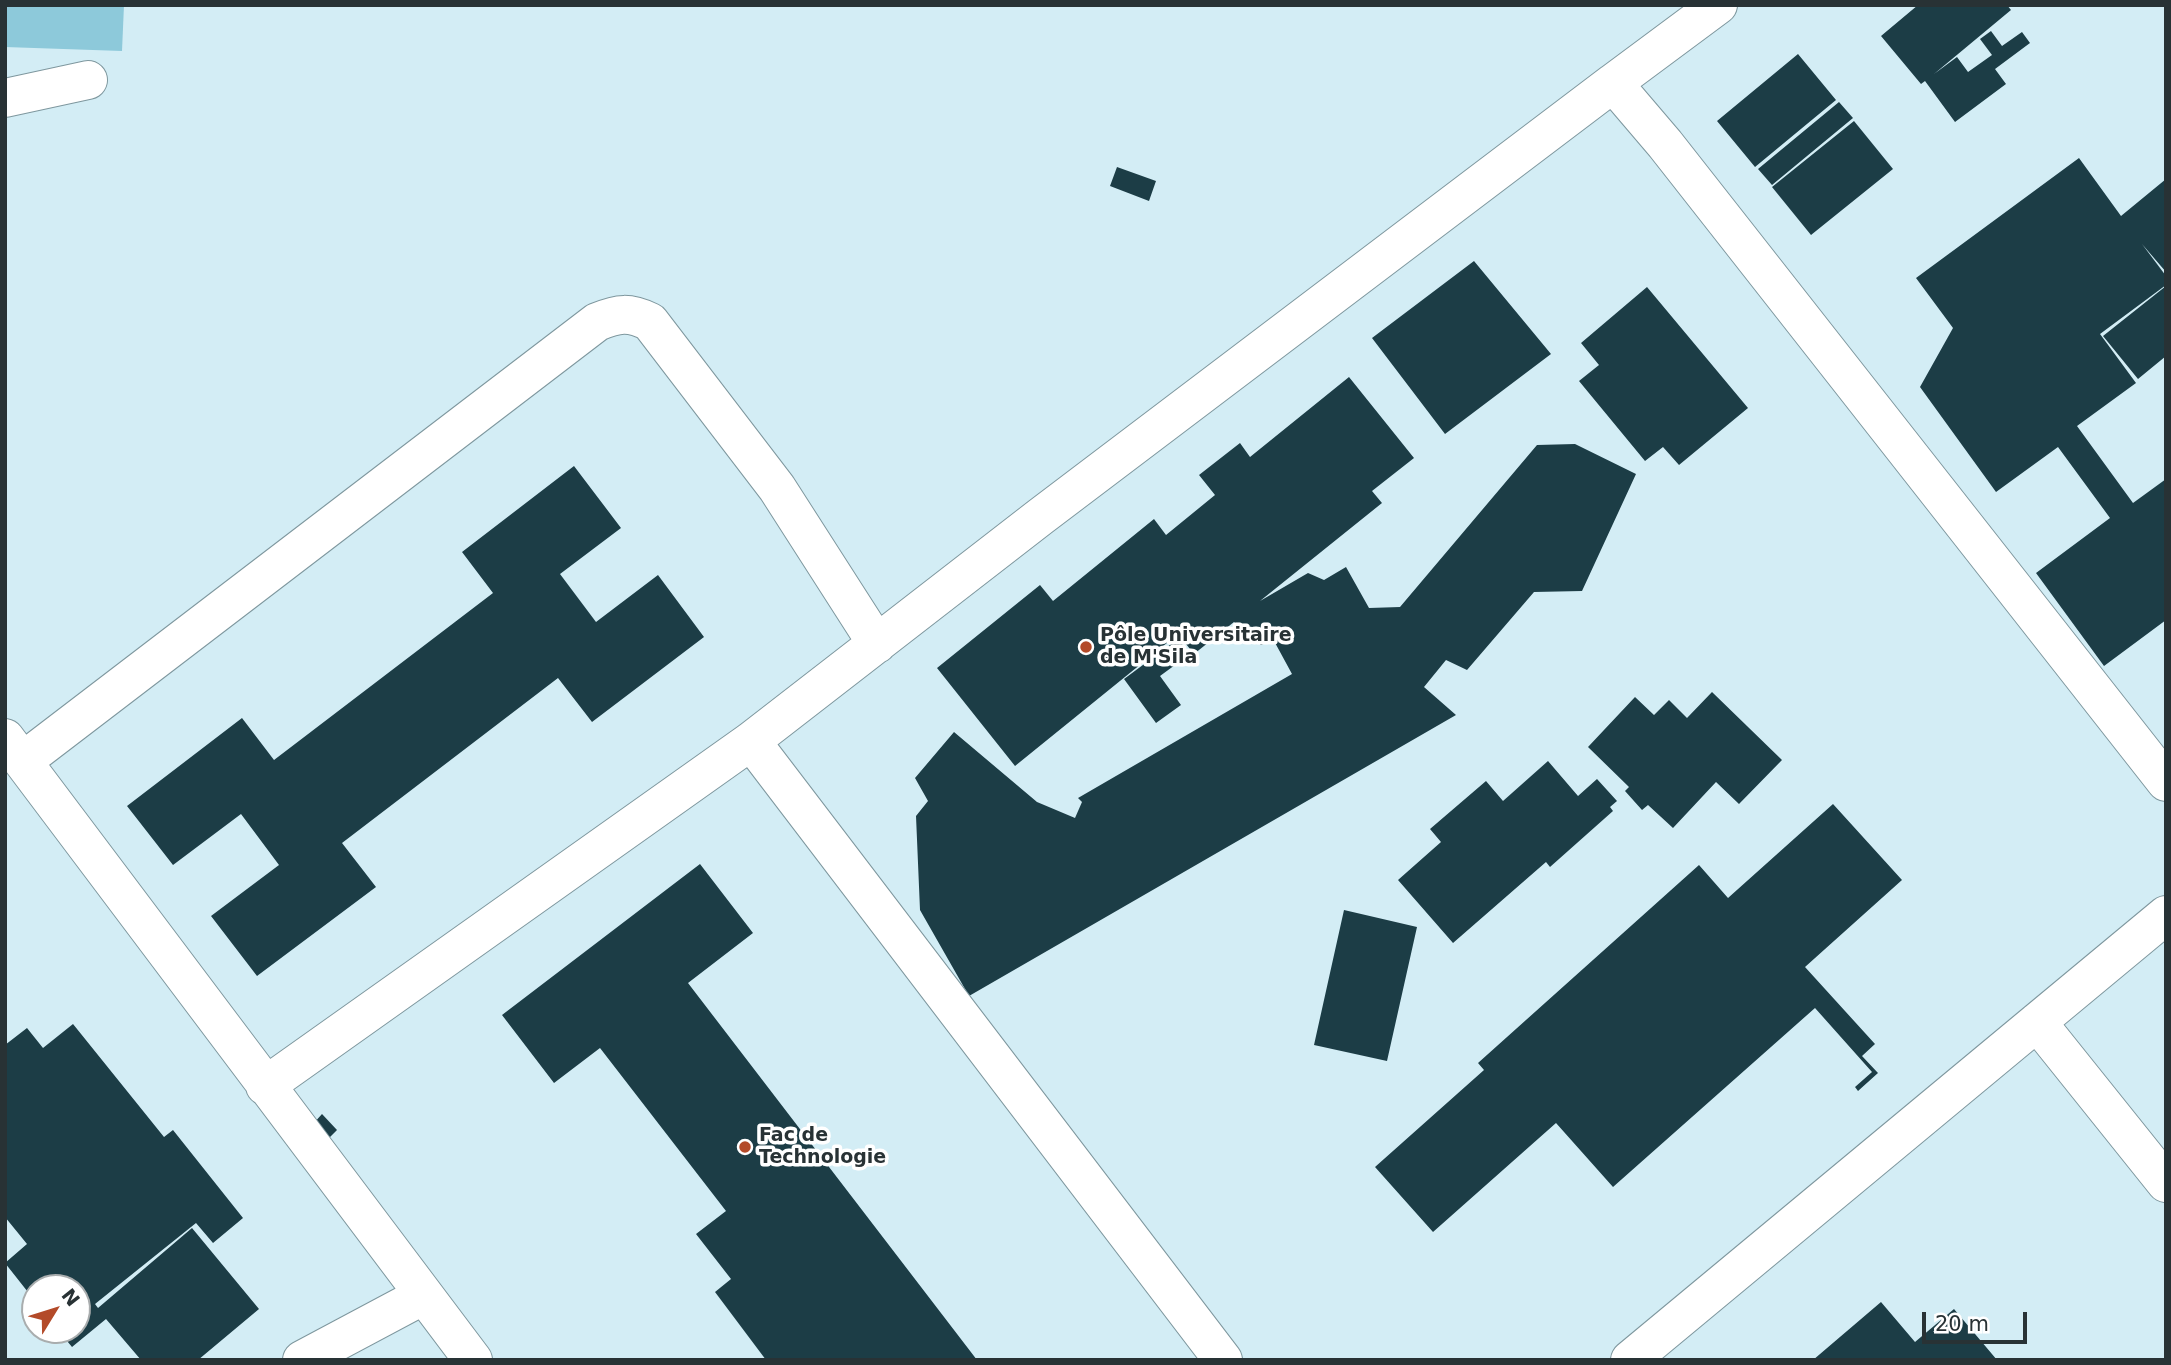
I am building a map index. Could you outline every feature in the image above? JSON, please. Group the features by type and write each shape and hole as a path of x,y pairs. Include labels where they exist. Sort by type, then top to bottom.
{"street":[{"path":"265,1086 751,741 1718,5"},
{"path":"5,98 88,80"},
{"path":"1614,83 1665,144 2166,782"},
{"path":"473,1360 14,750 597,322 618,313 633,314 650,322 777,488 877,644"},
{"path":"751,741 1223,1360"},
{"path":"1630,1360 2166,915"},
{"path":"2037,1022 2166,1183"},
{"path":"302,1360 424,1295"}],"shaded area":[{"path":"5,5 124,5 122,51 5,47"}],"building":[{"path":"1918,5 2007,5 2011,10 1934,74 1957,57 1968,72 1992,55 1980,39 1991,31 2002,46 2022,32 2030,43 1995,69 2006,84 1955,122 1925,81 1921,84 1881,36"},
{"path":"1798,54 1836,100 1755,167 1717,121"},
{"path":"1839,102 1853,118 1772,185 1758,169"},
{"path":"1854,121 1893,169 1811,235 1772,187"},
{"path":"2079,158 2121,216 2166,179 2166,272 2142,244 2166,276 2166,285 2100,334 2136,383 2077,426 2133,503 2166,479 2166,620 2104,666 2036,573 2110,518 2058,447 1996,492 1920,387 1953,328 1916,278"},
{"path":"1117,167 1156,181 1149,201 1110,186"},
{"path":"1474,261 1551,354 1445,434 1372,338"},
{"path":"2166,286 2166,356 2138,379 2103,336"},
{"path":"1647,287 1748,408 1679,465 1663,447 1645,461 1579,381 1599,365 1581,343"},
{"path":"1349,377 1414,458 1372,491 1382,503 1260,601 1308,573 1324,580 1346,567 1369,608 1400,607 1537,445 1575,444 1636,474 1582,591 1534,592 1467,670 1446,660 1424,687 1456,715 969,996 920,910 916,816 928,801 915,778 954,732 1037,802 1075,818 1082,802 1078,798 1292,674 1273,639 1261,645 1234,622 1194,654 1178,634 1015,766 937,668 1040,585 1053,601 1154,519 1166,535 1215,495 1199,475 1240,443 1250,457"},
{"path":"574,466 621,528 560,574 596,622 658,575 704,637 592,722 558,678 342,843 376,887 257,976 211,916 279,865 241,814 173,865 127,806 242,718 274,760 493,593 462,552"},
{"path":"1178,639 1190,654 1160,676 1181,705 1156,723 1124,679"},
{"path":"1712,692 1782,760 1739,804 1716,782 1673,828 1648,805 1642,810 1625,791 1629,787 1588,747 1635,697 1654,715 1669,700 1687,718"},
{"path":"1548,761 1578,796 1597,779 1617,801 1610,807 1613,811 1550,867 1546,862 1453,943 1398,880 1441,842 1430,829 1486,781 1503,801"},
{"path":"1833,804 1902,880 1805,967 1875,1044 1862,1056 1878,1073 1858,1091 1855,1087 1872,1072 1815,1008 1613,1187 1556,1123 1433,1232 1375,1167 1484,1070 1478,1063 1699,865 1728,898"},
{"name":"Fac de Technologie","path":"700,864 753,933 688,983 977,1360 766,1360 715,1292 731,1279 696,1234 726,1211 600,1048 554,1083 502,1015"},
{"path":"1344,910 1417,927 1387,1061 1314,1045"},
{"path":"73,1024 164,1137 173,1130 243,1218 213,1243 196,1223 95,1304 98,1308 192,1228 259,1309 198,1360 141,1360 106,1319 91,1331 91,1274 21,1274 21,1283 5,1263 27,1244 5,1217 5,1045 27,1028 43,1048"},
{"path":"322,1114 337,1130 328,1139 313,1124"},
{"path":"1881,1302 1915,1342 1954,1309 1997,1360 1813,1360"}],"place":[{"name":"Pôle Universitaire de M'Sila","path":"1086,647"},
{"name":"Fac de Technologie","path":"745,1147"}]}
